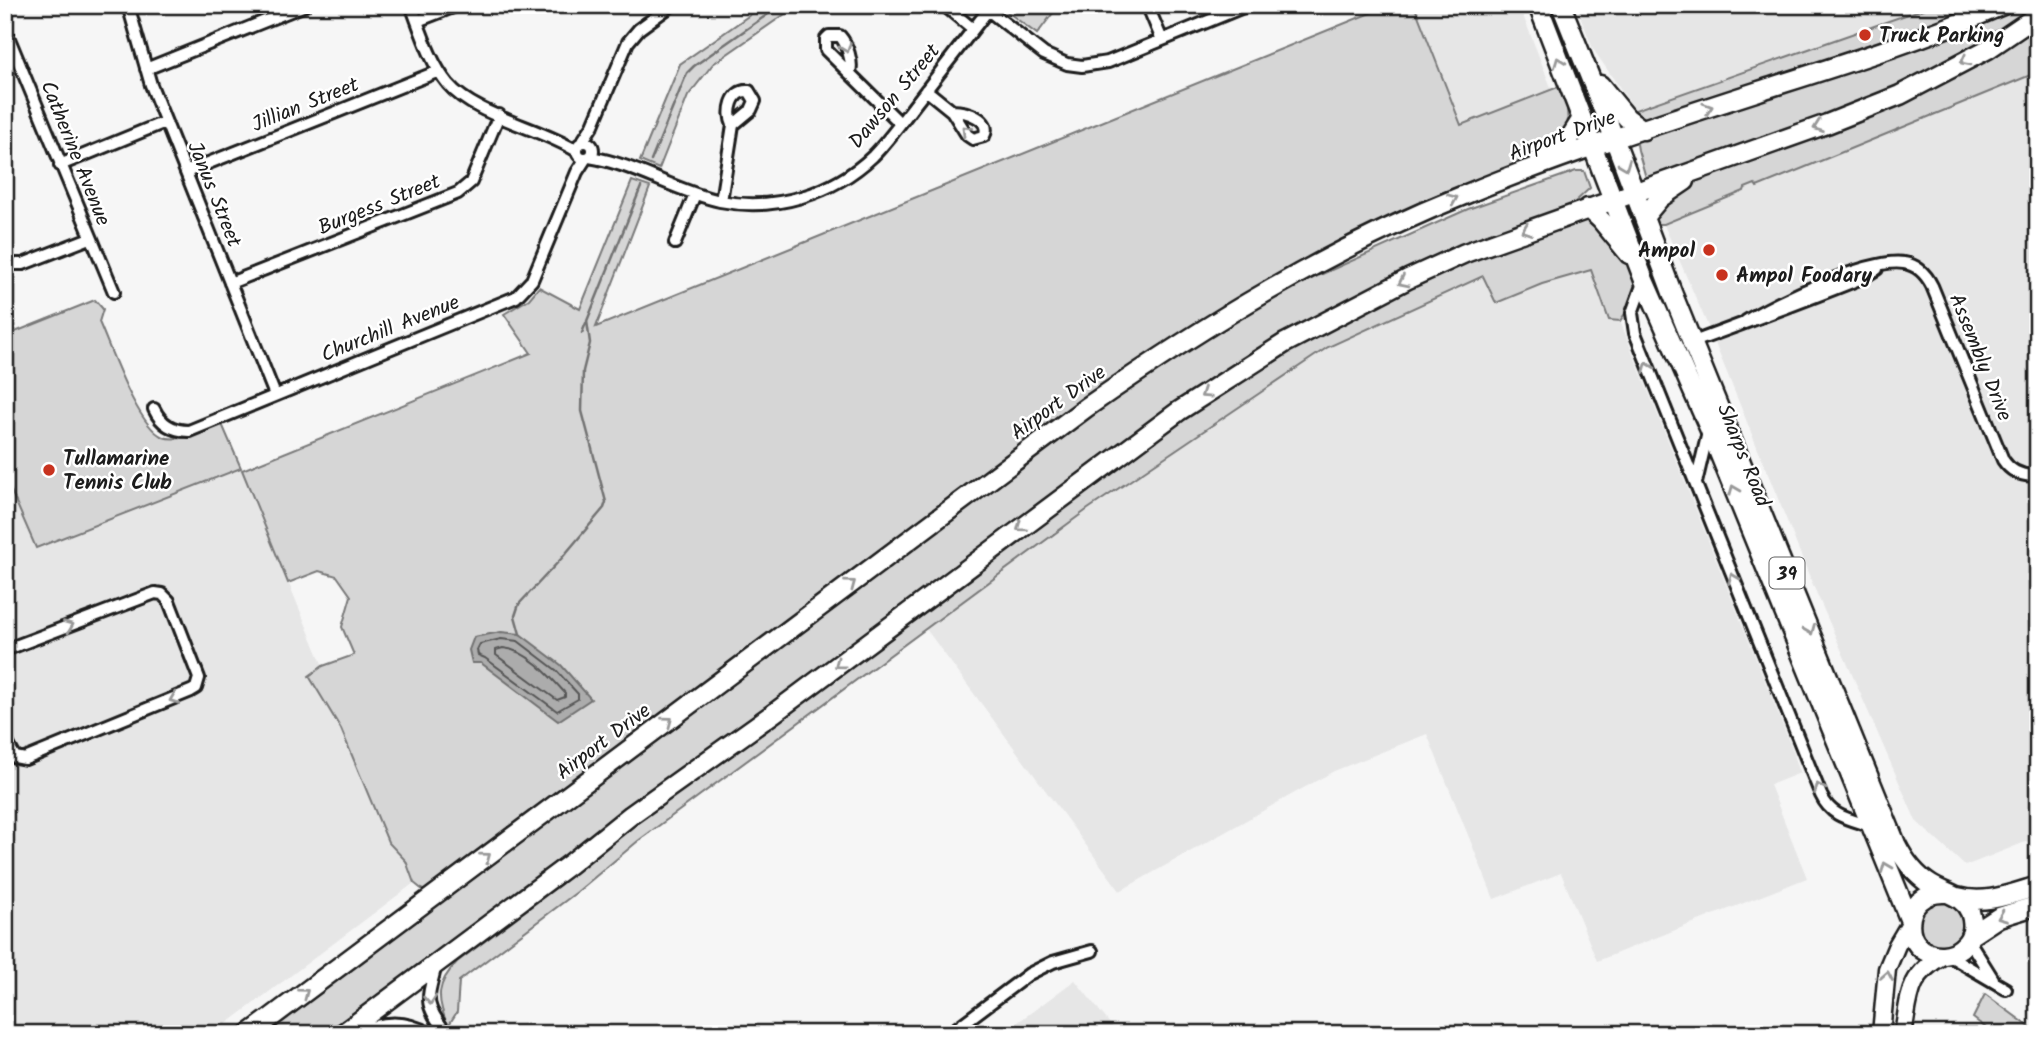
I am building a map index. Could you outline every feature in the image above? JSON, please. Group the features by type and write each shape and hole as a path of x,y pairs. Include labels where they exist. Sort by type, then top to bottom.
{"main road":[{"name":"Sharps Road","path":"1538,5 1642,274 1709,428 1910,922"},
{"name":"Sharps Road","path":"1561,5 1692,342 1896,845 1915,873 1952,895"},
{"name":"Airport Drive","path":"249,1034 1143,368 1209,325 1333,255 1421,213 1592,148 1844,64 2003,5"},
{"path":"342,1034 631,815 774,713 1083,480 1235,373 1285,343 1408,279 1465,253 1827,124 1900,94 1988,49 2038,15"},
{"path":"1585,65 1627,118 1643,130"},
{"path":"1525,172 1571,136 1581,120"},
{"path":"1644,216 1660,198 1709,166"},
{"path":"1588,208 1605,225 1642,274"},
{"name":"39","path":"1946,955 1928,953 1914,939 1910,922 1914,909 1922,899 1933,894 1990,900 2038,886"},
{"path":"1952,895 1967,906 1971,914 1972,928 1969,938"},
{"path":"1946,955 1960,949 1969,938 1999,917 2038,905"}],"street":[{"name":"Janus Street","path":"128,5 146,69 165,122 275,395"},
{"path":"146,69 305,5"},
{"name":"Dawson Street","path":"411,5 439,71 459,94 477,106 695,194 741,204 778,202 806,196 827,187 862,165 900,123 990,8"},
{"path":"417,21 458,5"},
{"name":"Churchill Avenue","path":"154,409 160,420 170,427 179,431 190,431 510,300 521,293 532,280 628,42 639,29 673,5"},
{"path":"944,5 973,29"},
{"path":"990,8 1044,54 1067,64 1095,65 1248,5"},
{"path":"1148,7 1162,40"},
{"name":"Catherine Avenue","path":"5,29 114,292"},
{"name":"Jillian Street","path":"186,172 439,71"},
{"path":"850,72 900,123"},
{"path":"926,90 952,111"},
{"name":"Burgess Street","path":"230,283 458,193 471,182 499,115"},
{"path":"60,165 165,122"},
{"path":"721,201 733,125"},
{"path":"675,243 695,194"},
{"path":"5,257 12,264 23,264 90,238"},
{"name":"Assembly Drive","path":"1675,349 1746,321 1766,308 1861,270 1905,263 1926,275 2003,460 2013,471 2038,475"},
{"path":"1642,274 1632,313 1635,334 1826,805 1838,816 1870,826"},
{"path":"1696,486 1709,428"},
{"path":"5,650 155,593 162,594 169,601 199,678 195,688 186,694 25,759 15,757 5,739"},
{"path":"1881,1034 1887,969 1910,922"},
{"path":"1969,938 1993,979"},
{"path":"948,1034 1029,974 1061,959 1092,951"},
{"path":"1903,1034 1908,1004 1918,976 1927,965 1946,955 1993,979 2006,989"},
{"path":"437,962 428,990 429,1005 447,1034"},
{"path":"358,1034 373,1026 395,1023 410,1025 430,1034"}],"shaded area":[{"path":"764,5 798,5 713,64 688,96 659,169 640,161 680,64"},
{"path":"1004,5 1059,5 1037,34 1006,11"},
{"path":"1390,5 1414,5 1461,125 1558,87 1567,107 1568,128 1536,157 1429,198 1334,244 977,481 875,554 424,891 414,883 406,861 388,842 341,729 309,676 323,666 354,655 342,627 351,596 337,576 319,571 288,583 242,470 531,353 504,314 529,299 539,287 580,309 632,181 650,187 596,327"},
{"path":"1414,5 1519,5 1552,90 1461,125"},
{"path":"1576,5 1934,5 1635,110 1593,49"},
{"path":"1934,5 2038,5 2038,72 1757,187 1755,184 1745,188 1744,191 1664,224 1655,224 1656,213 1638,150 1632,115 1635,110"},
{"path":"2038,72 2038,837 1965,866 1916,821 1813,585 1664,225 1744,191 1744,188 1756,183 1757,186"},
{"path":"1576,171 1584,171 1590,188 1559,212 1288,337 774,706 333,1034 260,1034 1137,382 1264,300 1468,209"},
{"path":"1581,220 1595,224 1608,236 1632,271 1636,286 1634,295 1620,321 1609,320 1591,270 1542,284 1496,303 1483,276 1328,347 1088,509 638,841 577,892 459,981 457,1012 448,1026 441,1007 440,992 445,977 457,962 561,884 591,855 1203,403 1311,336 1378,300 1453,267"},
{"path":"1592,270 1609,320 1620,321 1792,748 1800,773 1770,785 1807,878 1597,961 1561,873 1494,899 1427,734 1334,771 1120,891 926,629 1088,509 1328,347 1483,276 1496,303 1542,284"},
{"path":"95,300 103,309 99,322 126,386 153,430 163,437 177,438 222,424 241,468 36,548 5,477 5,336"},
{"path":"241,468 323,666 310,677 341,729 388,842 406,861 414,883 213,1034 5,1034 5,477 36,548"},
{"path":"1942,901 1959,907 1965,924 1959,941 1942,947 1925,941 1919,924 1925,907"},
{"path":"1075,980 1118,1034 1002,1034"},
{"path":"1985,994 2038,1034 1994,1034 1973,1018"}],"water":[{"path":"501,632 520,634 561,665 591,699 558,721 481,663 472,663 469,650 474,637"}],"waterway":[{"path":"651,161 687,73 781,5"},
{"path":"520,634 515,616 519,604 561,559 604,508 606,502 582,411 583,371 590,343 587,321 641,187"},
{"path":"582,333 586,323"}],"place":[{"name":"Truck Parking","path":"1865,35"},
{"name":"Ampol","path":"1709,250"},
{"name":"Ampol Foodary","path":"1722,275"},
{"name":"Tullamarine Tennis Club","path":"49,470"}]}
